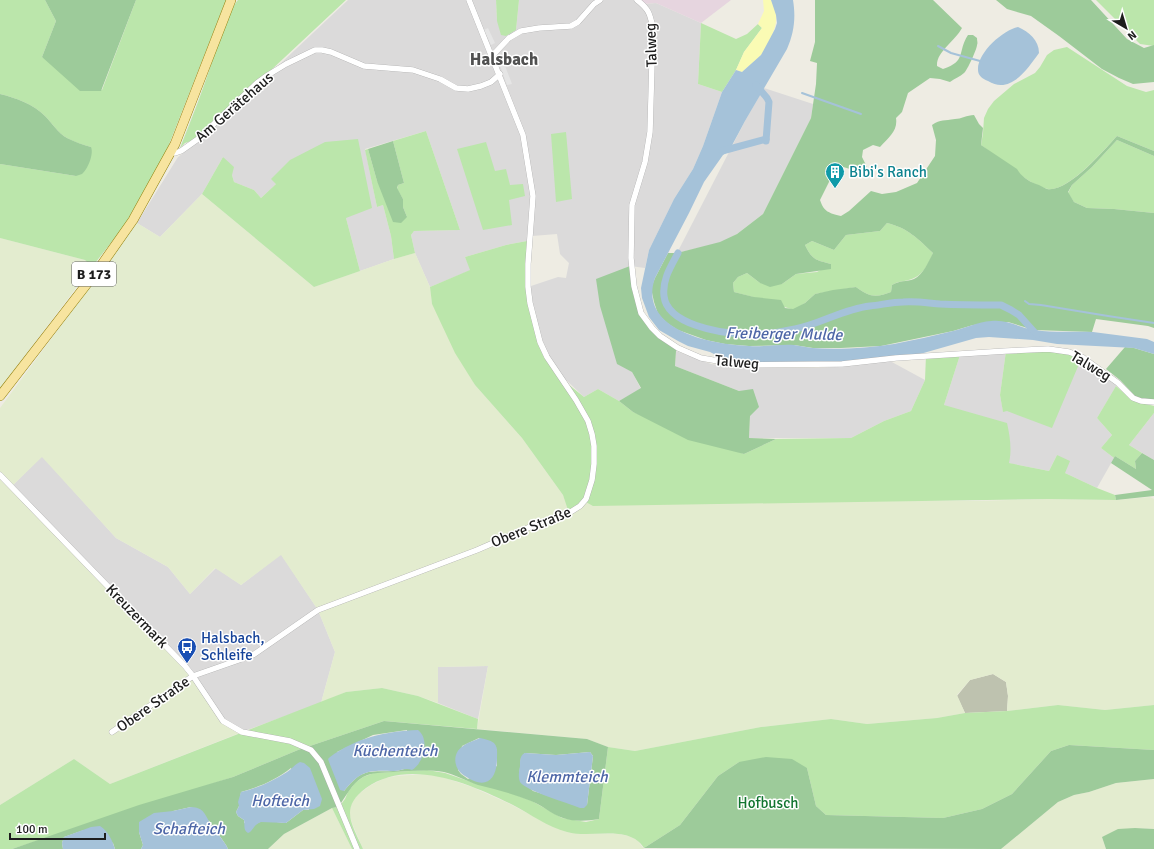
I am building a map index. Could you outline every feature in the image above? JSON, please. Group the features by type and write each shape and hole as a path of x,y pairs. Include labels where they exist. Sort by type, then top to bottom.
{"main road":[{"name":"B 173","path":"0,396 100,267 133,220 171,152 230,0"}],"street":[{"name":"Obere Straße","path":"112,732 193,676 253,655 318,610 477,550 539,523 570,513 580,506 586,499 592,480 594,464 592,434 588,421 576,400 547,357 534,324 528,287 528,264 533,196 523,134 469,0"},
{"path":"492,56 509,38 522,31 539,28 571,26 578,22 594,4 600,0"},
{"name":"Talweg","path":"637,0 646,6 653,28 650,132 645,162 632,205 631,258 634,286 641,312 652,328 660,336 678,348 700,358 741,365 842,364 903,357 1048,349 1069,352 1082,357 1118,383 1134,398 1141,401 1154,402"},
{"name":"Am Gerätehaus","path":"171,152 181,152 198,139 257,83 268,75 286,64 315,50 331,52 364,66 412,70 440,79 456,88 468,90 491,82 500,74"},
{"name":"Kreuzermark","path":"0,475 193,676 223,721 242,732 290,741 311,750 321,762 357,849"}],"shaded area":[{"path":"0,0 45,0 56,21 42,57 102,90 136,0 226,0 166,152 124,226 92,267 85,260 0,238 0,164 76,176 91,147 64,136 45,116 30,105 0,94"},
{"path":"238,0 346,0 194,140 185,143 180,148 224,27 230,12"},
{"path":"348,0 496,0 497,21 516,30 519,0 637,0 642,4 656,3 701,23 698,84 722,92 703,146 693,169 674,199 649,250 645,268 630,266 632,372 641,389 619,401 598,389 584,397 562,376 552,362 536,323 531,295 531,286 558,277 566,278 569,263 560,254 557,234 532,236 527,241 506,245 465,257 471,270 430,287 415,253 411,235 414,231 460,230 426,131 365,149 377,207 383,205 391,236 394,259 360,271 346,218 276,184 261,198 254,190 234,182 223,157 202,194 160,237 137,223 178,157 195,144"},
{"path":"496,0 519,0 516,30 506,36 501,35 497,21"},
{"path":"637,0 731,0 701,23 656,3 642,4"},
{"path":"1096,0 1154,0 1154,46 1140,44"},
{"path":"701,23 736,39 747,34 758,24 762,28 744,52 736,70 722,92 698,84"},
{"path":"488,28 495,43 491,45 484,30"},
{"path":"1067,47 1127,86 1146,92 1154,90 1154,151 1117,136 1095,160 1075,177 1056,188 1048,189 1041,187 1023,177 981,145 984,118 994,101 1014,84 1035,73 1047,55 1054,50"},
{"path":"502,58 512,84 507,85 498,60"},
{"path":"764,88 813,104 811,118 763,214 737,234 720,243 677,253 745,121"},
{"path":"426,131 460,230 414,231 411,235 415,253 394,259 391,236 383,205 377,207 365,150 368,149 377,181 407,217 403,207 403,199 397,189 398,185 404,183 393,141"},
{"path":"566,132 572,199 556,202 551,134"},
{"path":"358,139 372,208 346,218 360,271 314,287 202,194 223,157 234,167 232,175 234,182 254,190 261,198 276,184 271,179 290,160 325,142"},
{"path":"1117,140 1154,156 1154,213 1087,208 1074,202 1068,193 1072,185 1092,167"},
{"path":"486,142 495,171 506,169 510,185 523,184 525,196 509,200 512,225 483,230 457,149"},
{"path":"202,194 314,287 415,253 430,287 432,304 475,385 522,438 563,495 570,513 584,501 975,501 1048,499 1116,500 1150,497 1154,499 1154,705 1105,710 1058,705 1007,711 1008,696 1006,682 993,674 970,680 957,695 965,713 937,718 867,724 831,719 761,727 635,751 608,747 587,739 477,729 488,666 438,667 438,703 418,696 382,688 346,692 321,703 335,652 318,610 281,555 241,585 215,568 190,594 168,567 116,538 42,457 12,486 185,666 223,721 242,732 110,784 74,759 0,805 0,408 137,223 160,237"},
{"path":"887,223 907,231 933,253 921,274 892,285 891,292 873,296 856,287 815,294 794,310 734,292 733,283 738,277 747,273 760,283 782,284 796,274 817,272 831,264 812,257 805,245 812,241 834,250 846,235 880,231"},
{"path":"0,238 85,260 92,267 0,388"},
{"path":"527,241 529,299 544,350 563,380 584,397 598,389 619,401 633,412 744,454 776,439 851,438 884,421 911,411 925,380 926,355 960,355 944,405 1007,423 1010,443 1009,463 1049,471 1057,455 1070,461 1065,473 1115,495 1116,500 1048,499 593,506 584,501 569,513 563,495 522,438 475,385 455,353 432,304 430,287 470,270 465,257 506,245"},
{"path":"1048,349 1082,357 1052,428 1007,411 1003,412 1000,395 1006,351"},
{"path":"676,351 711,364 738,368 817,368 890,361 925,380 911,411 884,421 851,438 749,438 750,416 739,391 675,366"},
{"path":"1006,351 1000,395 1003,411 1007,411 1082,357 1118,383 1097,418 1112,435 1101,448 1114,458 1097,488 1065,473 1057,455 1049,471 1008,463 944,405 960,355"},
{"path":"1116,386 1133,399 1141,403 1154,406 1154,413 1129,445 1142,453 1135,461 1136,469 1115,456 1114,458 1101,448 1112,435 1097,418"},
{"path":"1154,413 1154,460 1129,445"},
{"path":"42,456 116,538 168,567 190,594 216,568 241,585 281,554 318,610 335,652 321,703 242,732 223,721 12,486"},
{"path":"488,666 478,719 438,703 438,667"},
{"path":"993,674 1006,682 1008,696 1007,711 965,713 957,696 970,680"},
{"path":"382,688 418,696 478,719 477,729 384,721 298,750 233,777 12,849 0,849 0,805 74,759 110,784 346,692"},
{"path":"1058,705 1105,710 1154,705 1154,750 1069,745 1051,751 1012,794 982,809 943,818 826,815 816,806 807,768 739,762 718,776 680,825 644,848 629,836 619,834 577,834 560,830 546,824 513,805 478,789 440,777 420,774 401,775 383,779 366,788 358,795 350,809 350,817 363,849 352,849 332,808 339,807 355,783 363,777 374,773 427,770 445,773 477,784 503,790 532,801 562,818 586,822 599,819 608,747 635,751 761,727 831,719 867,724 937,718 965,713 1007,711"},
{"path":"426,774 439,776 472,787 567,832 579,834 619,834 629,836 637,840 644,849 363,849 349,813 352,801 371,785 385,778"},
{"path":"1154,779 1154,829 1135,828 1102,837 1106,849 1001,849 1058,802 1074,795 1089,792 1116,783"},
{"path":"332,808 352,849 268,849 284,834"}],"green space":[{"path":"45,0 136,0 101,91 80,91 42,57 56,21"},
{"path":"815,0 933,0 962,28 940,56 937,66 943,69 951,66 959,59 968,35 973,35 977,38 974,55 962,74 950,82 930,78 908,93 902,112 896,118 896,127 892,134 880,147 873,145 863,150 862,157 867,167 863,171 858,168 850,169 840,166 833,174 820,200 825,210 833,214 841,216 849,211 871,191 882,194 896,192 917,183 935,156 936,140 932,125 943,120 957,119 974,115 983,128 981,145 1017,169 1028,180 1047,189 1056,188 1075,178 1095,160 1117,136 1154,151 1154,156 1117,140 1092,167 1072,185 1068,192 1074,202 1087,208 1154,213 1154,328 1096,319 1092,332 1034,330 1008,322 973,325 953,331 881,346 813,348 794,345 749,346 725,344 706,340 678,330 667,323 658,314 651,288 668,253 677,253 720,242 737,234 763,214 811,118 816,84 817,63 810,61 815,42","holes":["887,223 907,231 933,253 925,268 917,277 892,285 891,292 873,296 856,287 833,290 815,294 805,303 793,309 785,308 781,300 754,297 734,292 733,283 738,277 747,273 760,283 770,287 782,284 796,274 831,269 831,264 812,257 805,245 812,241 834,250 846,235 880,231"]},
{"path":"996,0 1091,0 1127,39 1144,48 1154,45 1154,82 1133,84 1119,78 1102,69 1031,16 1007,9"},
{"path":"0,94 30,105 45,116 64,136 91,147 91,157 84,172 76,176 0,164"},
{"path":"393,141 404,183 398,185 397,188 403,199 403,207 407,217 401,223 393,222 377,181 368,149"},
{"path":"630,266 636,297 648,322 678,348 676,351 675,366 739,391 753,389 759,407 750,416 749,438 776,439 744,454 688,440 633,412 619,401 641,388 632,372 617,364 600,306 596,279"},
{"path":"1125,347 1154,354 1154,400 1135,396 1120,380 1106,369"},
{"path":"1142,453 1154,460 1154,496 1116,500 1115,495 1152,490 1111,463 1115,456 1136,469 1135,461"},
{"path":"384,721 587,739 608,747 599,819 581,821 563,818 531,801 478,785 448,773 412,771 378,773 363,777 352,787 338,807 332,808 284,834 268,849 228,849 210,822 191,807 173,811 139,832 143,845 141,849 115,849 113,843 84,830 64,837 62,843 63,849 12,849 139,805 233,777 298,750","holes":["407,730 410,768 396,771 377,771 366,773 356,778 344,791 337,752 373,735","479,738 497,750 497,766 468,779 458,770 462,746","590,752 593,756 587,805 533,791 519,777 521,758 525,753 556,755","291,768 309,810 303,810 286,823 265,821 257,823 254,826 244,823 244,820 238,816 236,812 239,806 241,792 267,783"]},
{"name":"Hofbusch","path":"1069,745 1154,750 1154,779 1116,783 1089,792 1074,795 1058,802 1001,849 644,848 680,825 718,776 739,762 766,757 792,759 807,768 816,806 826,815 943,818 982,809 1012,794 1051,751"},
{"path":"1118,829 1154,829 1154,849 1106,849 1102,837"}],"sand":[{"path":"763,0 771,0 774,6 776,21 774,31 766,48 759,57 742,72 736,70 744,52 762,28 758,24 764,11"}],"water":[{"path":"771,0 793,0 794,25 791,37 787,49 729,151 723,155 704,182 655,278 652,296 657,310 667,322 681,331 698,338 734,345 794,345 832,349 864,348 894,344 946,333 981,323 1003,321 1029,329 1042,331 1093,332 1147,339 1154,342 1154,354 1134,348 1057,344 1033,340 989,337 976,338 920,354 849,362 758,362 720,357 710,352 688,346 659,330 649,317 642,298 641,288 649,250 674,199 693,169 703,146 722,92 736,70 742,72 761,55 775,29 777,23 776,15"},
{"path":"1018,27 1033,37 1039,48 1039,53 1030,66 1018,78 1004,85 996,84 980,76 978,72 979,63 986,50 998,37"},
{"name":"Küchenteich","path":"418,730 422,734 425,745 420,762 416,767 412,770 371,771 360,775 344,791 340,790 328,759 330,757 340,750 361,740 394,732"},
{"path":"480,738 494,743 497,750 495,772 488,781 484,783 472,780 461,773 455,762 455,757 459,749 467,743"},
{"name":"Klemmteich","path":"590,752 593,756 587,805 584,808 580,808 538,793 520,782 520,760 522,755 525,753 556,755"},
{"name":"Hofteich","path":"300,762 304,763 310,768 322,799 320,806 314,809 303,810 286,823 261,822 248,833 246,832 244,820 238,816 236,812 239,806 238,802 241,792 271,781 287,772"},
{"name":"Schafteich","path":"191,807 204,812 228,849 141,849 143,845 139,832 139,822 154,813"},
{"path":"100,826 105,830 113,842 115,849 63,849 62,843 64,837 91,827"}],"waterway":[{"path":"938,46 951,53 980,61"},
{"path":"756,85 769,102 766,141"},
{"path":"802,93 861,114"},
{"path":"722,151 766,139"},
{"name":"Freiberger Mulde","path":"678,253 664,284 664,296 667,306 685,321 696,326 722,332 743,334 776,333 805,327 851,310 895,302 912,302 1001,305 1019,315 1037,335"},
{"path":"1025,301 1029,304 1154,323"}],"place":[{"name":"Bibi's Ranch","path":"835,189"},
{"name":"Halsbach, Schleife","path":"187,664"}],"district":[{"name":"Halsbach","path":"504,59"}]}
